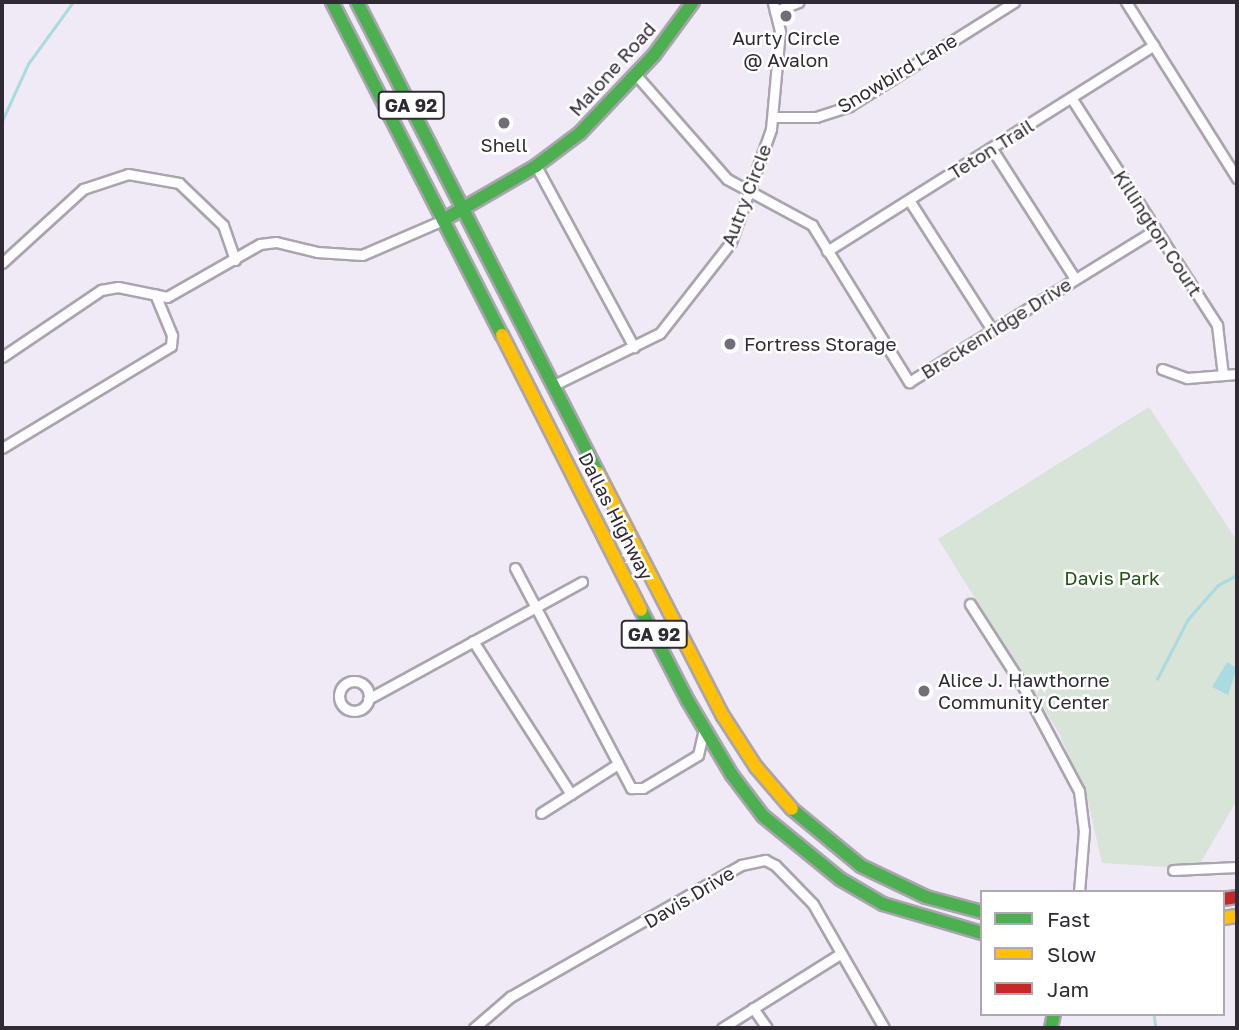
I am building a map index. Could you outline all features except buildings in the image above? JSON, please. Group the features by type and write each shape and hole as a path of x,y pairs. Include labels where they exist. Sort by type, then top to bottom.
{"main road":[{"name":"Dallas Highway","path":"332,2 723,762 763,816 819,865 883,904 980,932"},
{"name":"Dallas Highway","path":"357,2 723,716 756,767 802,820 861,866 926,897 980,911"},
{"name":"Malone Road","path":"443,220 536,166 580,133 636,75 693,2"}],"street":[{"path":"774,6 798,2"},
{"name":"Snowbird Lane","path":"773,117 816,117 849,106 1014,2"},
{"path":"1126,2 1237,178"},
{"name":"Autry Circle","path":"554,385 660,333 720,260 748,194 773,117 780,32 774,6"},
{"name":"Teton Trail","path":"827,251 1154,45"},
{"name":"Breckenridge Drive","path":"636,75 727,179 748,194 781,206 812,225 909,382 1155,230"},
{"name":"Killington Court","path":"1072,99 1217,326 1223,375"},
{"path":"992,149 1075,279"},
{"path":"536,166 634,347"},
{"path":"2,263 75,195 106,178 128,174 179,183 223,225 235,260"},
{"path":"909,200 992,330"},
{"path":"2,356 101,290 118,286 167,297 260,244 276,242 317,252 362,255 443,220"},
{"path":"2,448 171,346 172,335 155,294"},
{"path":"1162,369 1187,378 1237,374"},
{"path":"515,568 618,764 635,790 698,755 723,762"},
{"path":"368,699 582,582"},
{"path":"970,604 1024,688 1079,791 1084,830 1079,890"},
{"path":"473,641 571,794"},
{"path":"698,755 704,729"},
{"path":"541,813 618,764"},
{"name":"Davis Drive","path":"474,1028 510,997 753,861 775,865 807,897 884,1028"},
{"path":"1173,870 1237,867"},
{"path":"722,1028 840,954"},
{"path":"753,1008 767,1028"}],"green space":[{"name":"Davis Park","path":"1149,407 1237,541 1237,800 1201,862 1166,867 1102,863 1088,802 1059,733 938,539"}],"water":[{"path":"1227,662 1237,668 1228,695 1212,687"}],"waterway":[{"path":"2,121 28,64 73,2"},
{"path":"1157,679 1188,619 1218,585 1237,575"},
{"path":"1154,1016 1156,1028"}],"traffic: fast":[{"path":"332,2 502,335"},
{"path":"357,2 598,473"},
{"path":"443,220 536,166 580,133 654,55 693,2"},
{"path":"641,610 688,701 732,775 763,816 840,879 883,904 980,932"},
{"path":"792,809 861,866 926,897 980,911"},
{"path":"1051,1028 1054,1016"}],"traffic: slow":[{"path":"502,335 641,610"},
{"path":"598,473 723,716 756,767 792,809"},
{"path":"1225,918 1237,916"}],"traffic: jam":[{"path":"1225,899 1237,897"}],"place":[{"name":"Aurty Circle @ Avalon","path":"786,16"},
{"name":"Shell","path":"504,123"},
{"name":"Fortress Storage","path":"730,344"},
{"name":"Alice J. Hawthorne Community Center","path":"924,691"}]}
